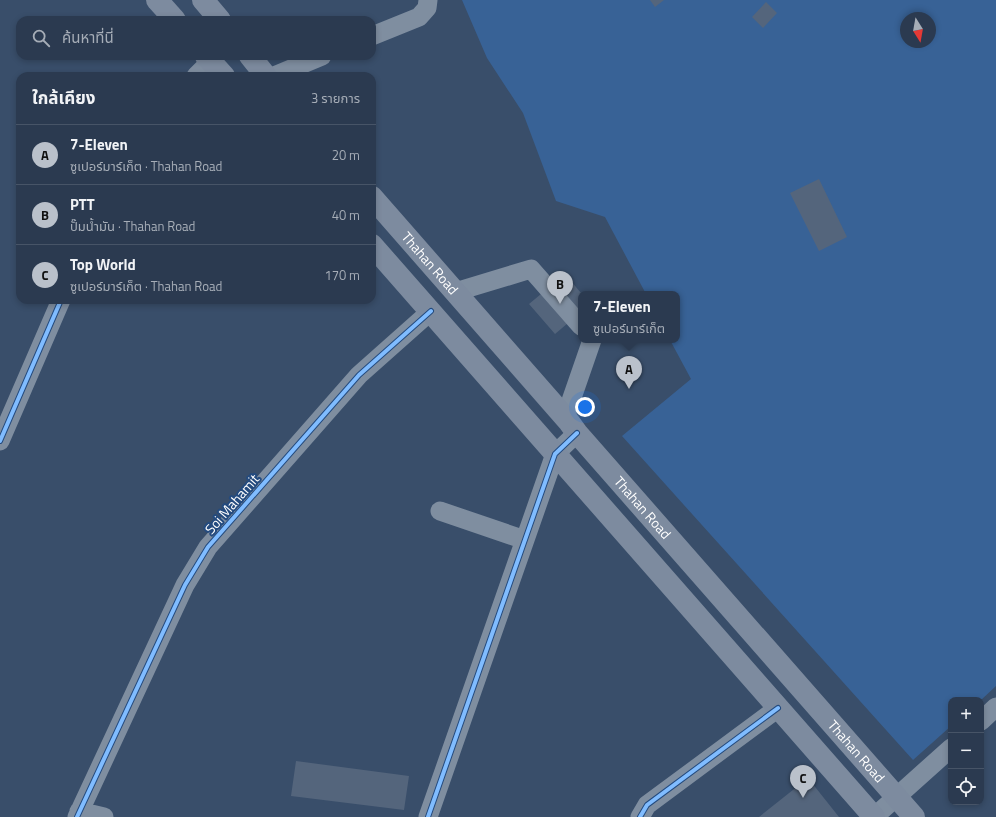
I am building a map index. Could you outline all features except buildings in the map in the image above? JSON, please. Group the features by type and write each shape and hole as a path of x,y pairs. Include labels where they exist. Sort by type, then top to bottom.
{"main road":[{"path":"157,0 171,16"},
{"path":"203,0 217,16"},
{"path":"253,60 263,72"},
{"name":"Thahan Road","path":"376,202 914,817"},
{"name":"Thahan Road","path":"376,249 874,817"}],"street":[{"path":"376,34 418,17 427,8 428,0"},
{"path":"284,72 312,60"},
{"path":"455,292 530,269 578,323"},
{"path":"0,441 59,304"},
{"name":"Soi Mahamit","path":"78,814 185,585 208,547 360,375 431,311"},
{"path":"428,817 555,454 571,426 591,343"},
{"path":"440,511 525,540"},
{"path":"984,718 996,707"},
{"path":"640,817 647,805 778,708"},
{"path":"874,817 948,751"},
{"path":"78,814 104,817"}],"shaded area":[{"path":"462,0 996,0 996,686 984,697 948,697 948,729 913,760 622,436 691,379 672,343 680,343 680,291 644,291 605,217 556,201 523,113 487,58"}],"cycle path":[{"path":"0,441 59,304"},
{"path":"77,817 185,585 208,547 359,375 431,311"},
{"path":"428,817 555,454 577,433"},
{"path":"640,817 647,805 778,708"}],"place":[{"name":"PTT","path":"560,304"},
{"name":"7-Eleven","path":"629,389"},
{"name":"Top World","path":"803,798"}]}
